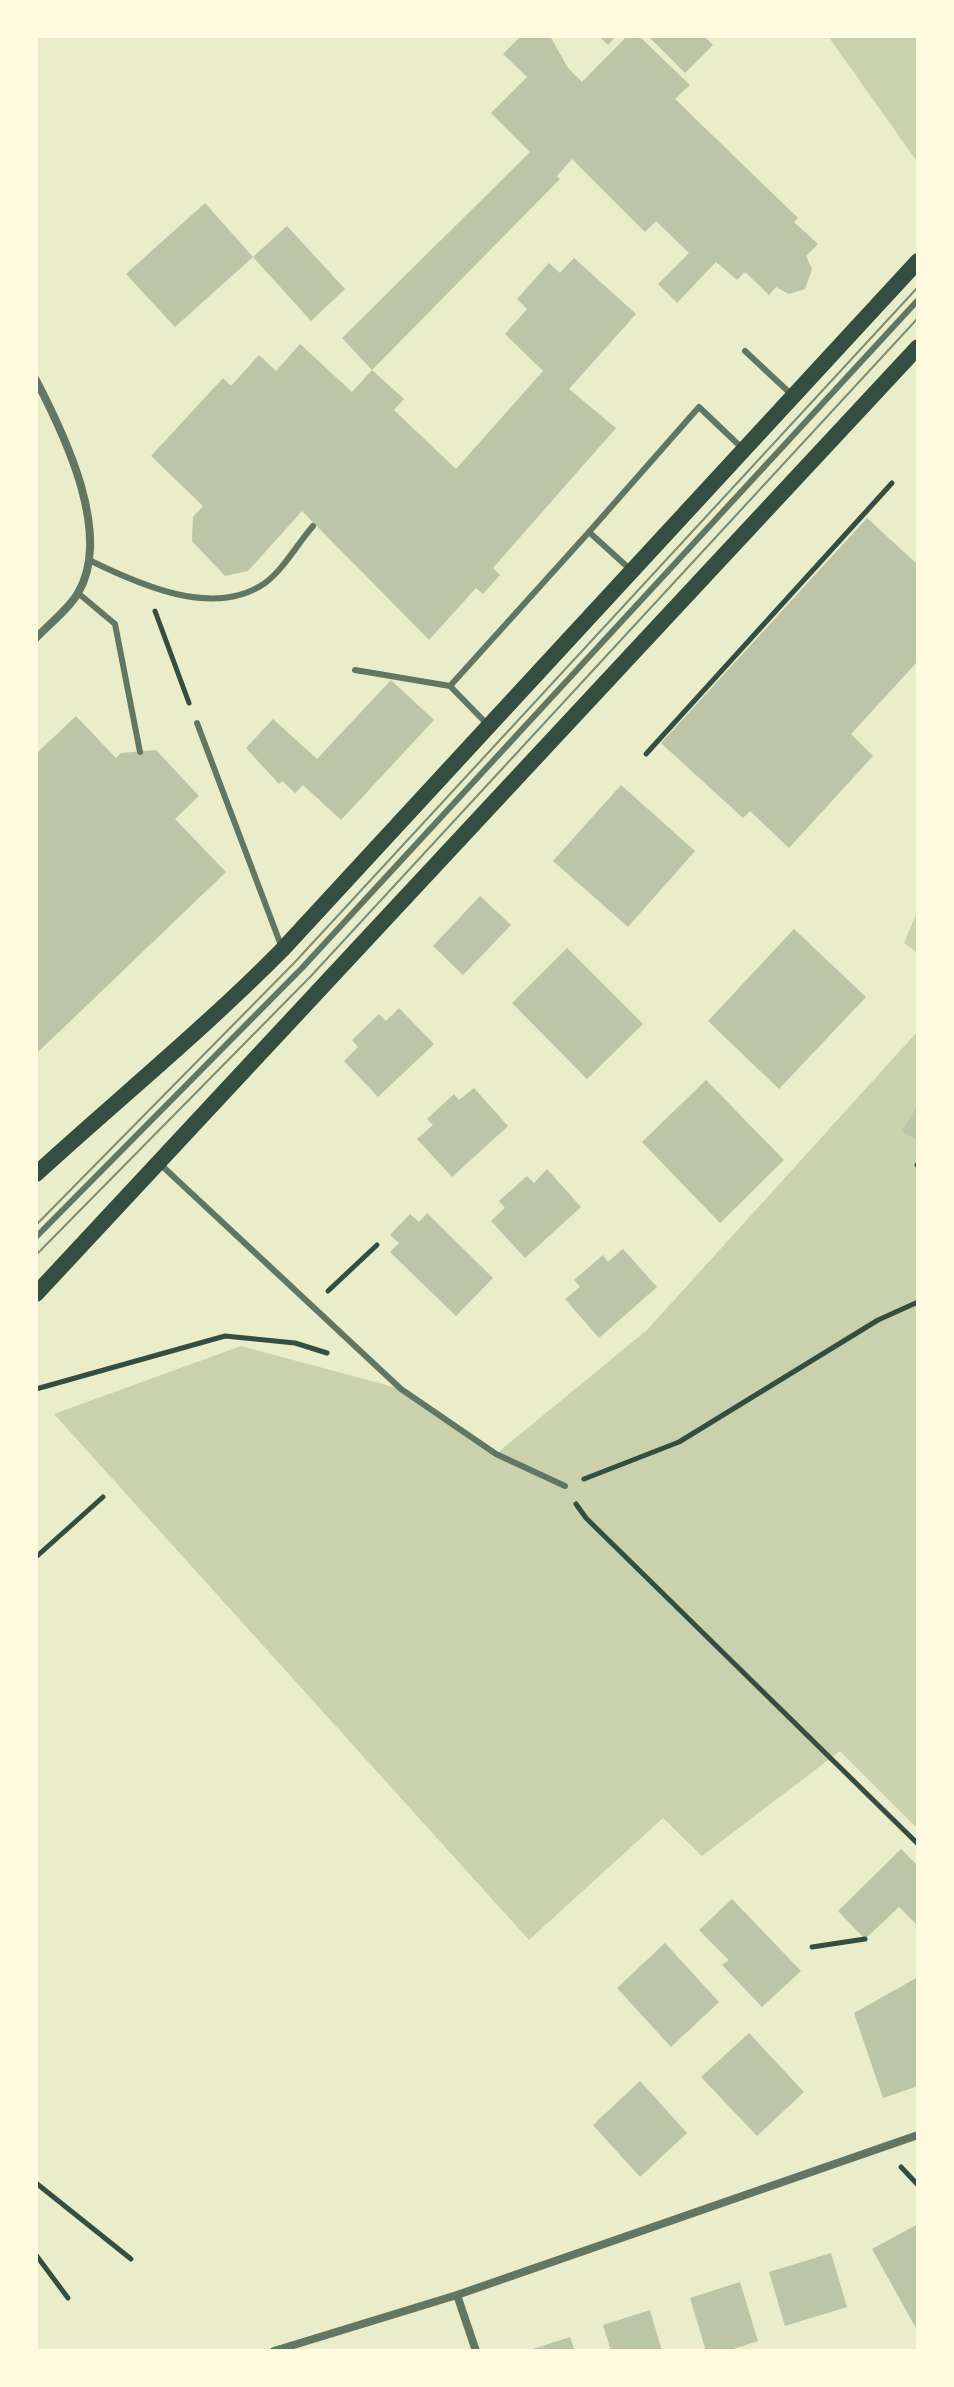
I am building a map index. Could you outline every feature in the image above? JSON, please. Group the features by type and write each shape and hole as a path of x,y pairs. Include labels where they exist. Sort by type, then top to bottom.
{"main road":[{"path":"36,1174 105,1110 211,1021 282,950 745,452 918,261"},
{"path":"36,1294 918,347"}],"street":[{"path":"36,380 67,441 89,525 89,560 78,593 36,638"},
{"path":"274,2351 457,2295 918,2135"},
{"path":"457,2295 476,2351"}],"lane":[{"path":"36,1237 302,968 918,300"},
{"path":"745,351 795,397"},
{"path":"450,686 699,407 745,452"},
{"path":"89,560 146,588 225,599 265,582 313,526"},
{"path":"589,532 633,572"},
{"path":"78,593 115,624 140,752"},
{"path":"355,670 450,686 490,727"},
{"path":"197,723 282,950"},
{"path":"158,1161 378,1369 496,1454 565,1486"}],"path":[{"path":"646,754 892,483"},
{"path":"146,588 197,723"},
{"path":"310,1304 345,1279 377,1245"},
{"path":"918,1302 878,1320 679,1442 565,1486 586,1518 918,1844"},
{"path":"36,1389 225,1336 295,1343 378,1369"},
{"path":"36,1557 103,1497"},
{"path":"812,1947 865,1939"},
{"path":"36,2183 131,2259"},
{"path":"36,2255 68,2298"}],"green space":[{"path":"828,36 918,36 918,163"},
{"path":"918,910 918,953 904,943"},
{"path":"918,1031 918,1829 840,1751 702,1856 663,1818 529,1940 54,1414 241,1346 401,1389 496,1454 647,1330"}],"building":[{"path":"521,36 550,36 568,68 582,82 627,36 639,36 690,85 675,99 798,218 794,222 818,244 806,256 812,269 805,289 789,294 776,287 769,295 745,272 737,280 716,262 677,303 658,284 689,253 656,221 645,232 572,159 557,176 560,179 372,370 342,338 530,152 491,113 527,77 503,54"},
{"path":"599,36 616,36 608,45"},
{"path":"648,36 704,36 713,45 685,73"},
{"path":"205,203 253,257 175,327 126,274"},
{"path":"287,226 345,289 311,321 253,257"},
{"path":"574,258 636,314 569,389 616,428 493,568 500,575 483,594 476,588 429,640 302,511 248,571 225,576 192,541 193,517 203,506 151,456 223,378 231,386 259,355 276,371 300,344 352,392 372,370 404,399 394,410 456,469 543,371 505,334 527,309 517,299 549,263 560,273"},
{"path":"867,518 918,565 918,661 851,734 873,756 789,848 750,811 743,818 661,743"},
{"path":"391,680 434,720 341,820 303,785 295,793 282,781 279,784 246,748 273,719 317,759"},
{"path":"76,716 116,758 121,753 156,750 199,796 175,819 226,872 36,1054 36,754"},
{"path":"621,785 695,851 628,927 553,861"},
{"path":"480,896 511,925 463,975 433,946"},
{"path":"794,929 866,997 779,1089 708,1021"},
{"path":"567,948 643,1024 587,1079 512,1003"},
{"path":"399,1008 434,1044 378,1097 344,1061 358,1047 352,1040 379,1014 386,1021"},
{"path":"706,1080 784,1160 720,1223 642,1142"},
{"path":"474,1088 508,1126 452,1177 417,1139 433,1125 427,1119 454,1094 459,1100"},
{"path":"918,1105 918,1141 902,1131"},
{"path":"547,1169 581,1207 525,1258 491,1221 505,1208 499,1201 527,1176 534,1183"},
{"path":"427,1213 493,1278 456,1316 390,1252 399,1243 390,1235 410,1214 419,1222"},
{"path":"623,1249 657,1287 599,1338 565,1299 580,1287 574,1280 603,1255 608,1262"},
{"path":"901,1849 918,1866 918,1926 899,1907 865,1939 838,1911"},
{"path":"732,1899 801,1971 762,2007 722,1965 729,1960 699,1930"},
{"path":"665,1943 719,2002 671,2047 617,1988"},
{"path":"918,1977 918,2086 883,2098 854,2013"},
{"path":"749,2033 804,2092 757,2136 701,2077"},
{"path":"640,2081 687,2133 640,2177 593,2125"},
{"path":"918,2224 918,2332 872,2249"},
{"path":"831,2253 847,2307 785,2326 769,2272"},
{"path":"740,2282 758,2341 727,2351 706,2351 690,2298"},
{"path":"650,2310 662,2351 611,2351 603,2325"},
{"path":"570,2337 575,2351 530,2351 530,2350"}],"tram line":[{"path":"36,1225 295,962 918,287"},
{"path":"36,1255 311,976 918,318"}]}
